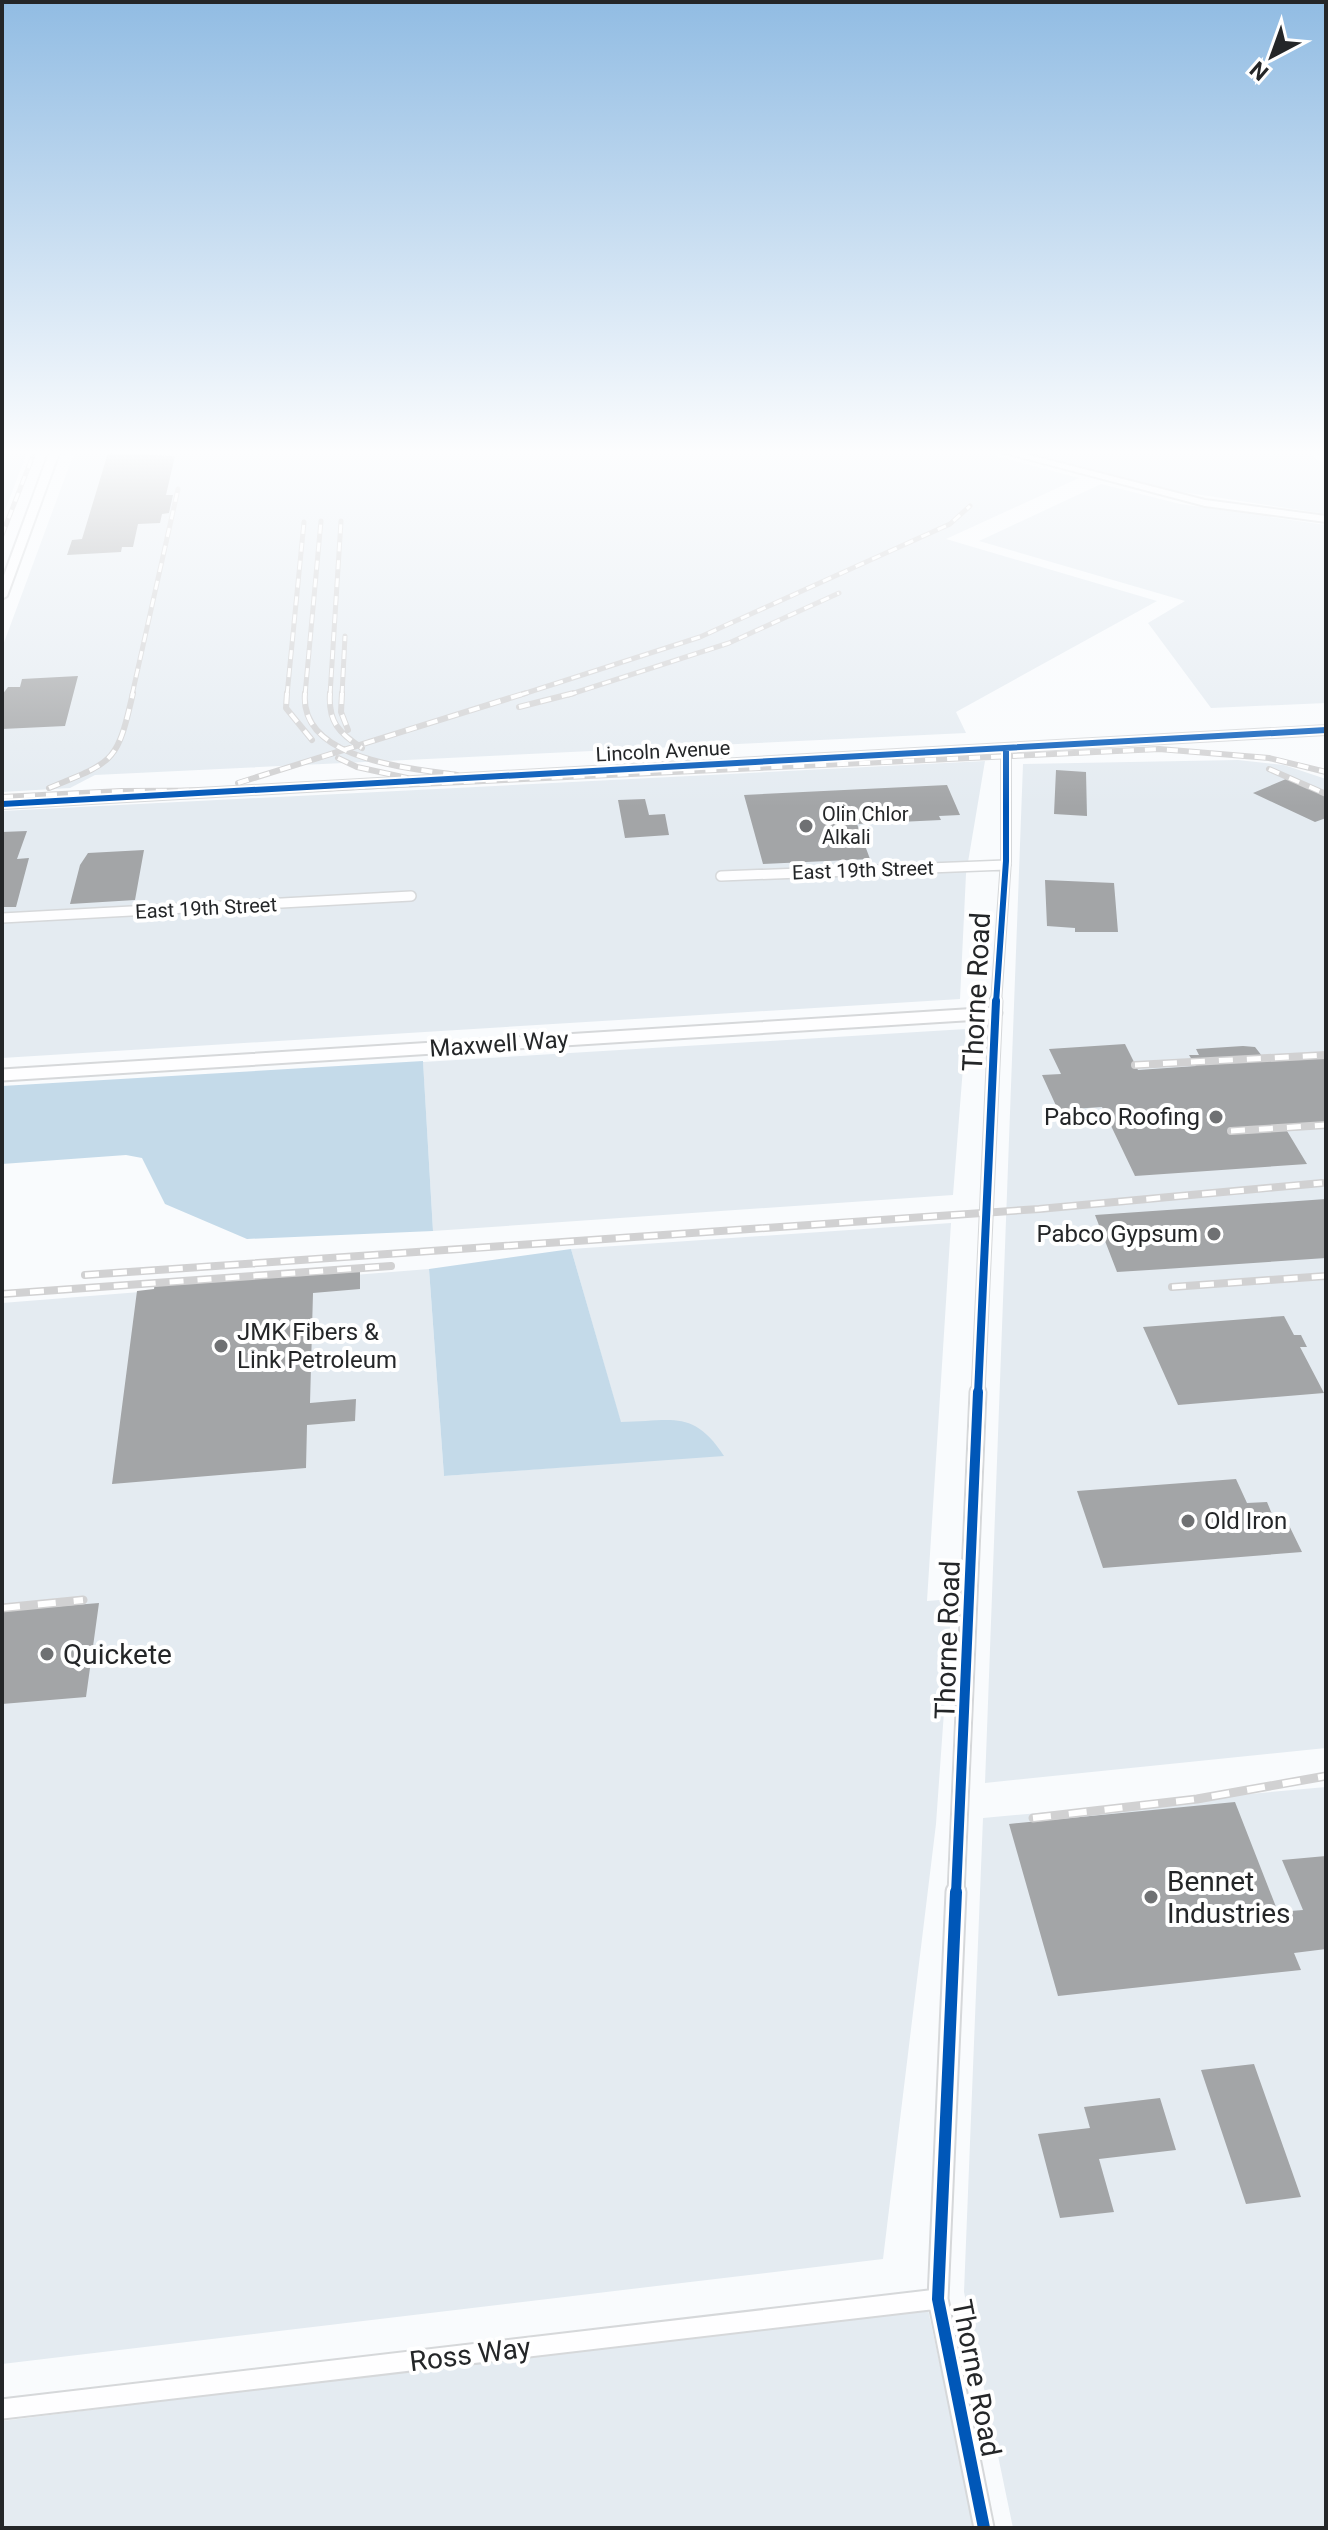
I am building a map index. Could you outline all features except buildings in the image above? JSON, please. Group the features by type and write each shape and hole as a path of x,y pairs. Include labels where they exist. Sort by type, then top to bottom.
{"street":[{"path":"2,596 11,571"},
{"name":"Lincoln Avenue","path":"2,804 1326,730"},
{"name":"Thorne Road","path":"984,2528 938,2299 996,1013 1006,865 1006,750"},
{"name":"East 19th Street","path":"721,876 1006,865"},
{"name":"East 19th Street","path":"2,918 411,896"},
{"name":"Maxwell Way","path":"2,1075 996,1013"},
{"name":"Ross Way","path":"2,2409 938,2299"}],"shaded area":[{"path":"30,571 1055,571 1157,601 956,712 966,733 95,775 70,788 2,792 2,648"},
{"path":"1082,571 1326,571 1326,703 1211,708 1148,623 1185,601"},
{"path":"1238,760 1284,765 1326,779 1326,1748 985,1783 1023,764"},
{"path":"985,761 966,874 960,999 2,1058 2,811"},
{"path":"966,1029 953,1195 433,1231 423,1062"},
{"path":"423,1061 433,1231 247,1239 165,1204 142,1158 126,1155 2,1164 2,1086"},
{"path":"951,1223 927,1601 952,1599 936,1824 883,2259 2,2364 2,1303 429,1269 444,1476 632,1462 571,1249"},
{"path":"571,1249 621,1422 667,1420 691,1424 702,1430 724,1456 444,1476 429,1269"},
{"path":"1326,1787 1326,2528 1013,2528 964,2292 983,1818"},
{"path":"927,2305 975,2528 2,2528 2,2421"}],"railway":[{"path":"132,695 160,571"},
{"path":"287,695 299,571"},
{"path":"305,694 316,571"},
{"path":"330,695 338,571"},
{"path":"520,695 700,637 846,571"},
{"path":"568,695 729,643 839,593"},
{"path":"342,695 345,636"},
{"path":"49,788 88,772 110,757 122,734 133,693"},
{"path":"287,693 286,708 312,740"},
{"path":"342,693 341,712 348,730"},
{"path":"358,745 526,693"},
{"path":"519,707 574,693"},
{"path":"305,694 308,715 319,733 345,750"},
{"path":"330,695 333,719 347,737 358,745"},
{"path":"345,750 358,745"},
{"path":"358,745 362,748"},
{"path":"2,797 122,791 294,790 1159,749 1269,758 1326,772"},
{"path":"238,783 345,750"},
{"path":"345,750 386,764 457,775"},
{"path":"338,758 357,767 407,778"},
{"path":"1269,769 1326,794"},
{"path":"1135,1065 1326,1055"},
{"path":"1231,1131 1326,1125"},
{"path":"85,1275 1039,1209 1322,1183"},
{"path":"2,1294 391,1266"},
{"path":"1172,1287 1326,1276"},
{"path":"2,1608 83,1600"},
{"path":"1033,1818 1197,1799 1326,1776"}],"cycle path":[{"path":"2,804 1326,730"},
{"path":"984,2528 938,2299 995,1021 1006,861 1006,750"}],"place":[{"name":"Olin Chlor Alkali","path":"806,826"},
{"name":"Pabco Roofing","path":"1216,1117"},
{"name":"Pabco Gypsum","path":"1214,1234"},
{"name":"JMK Fibers & Link Petroleum","path":"221,1346"},
{"name":"Old Iron","path":"1188,1521"},
{"name":"Quickete","path":"47,1654"},
{"name":"Bennet Industries","path":"1151,1897"}]}
